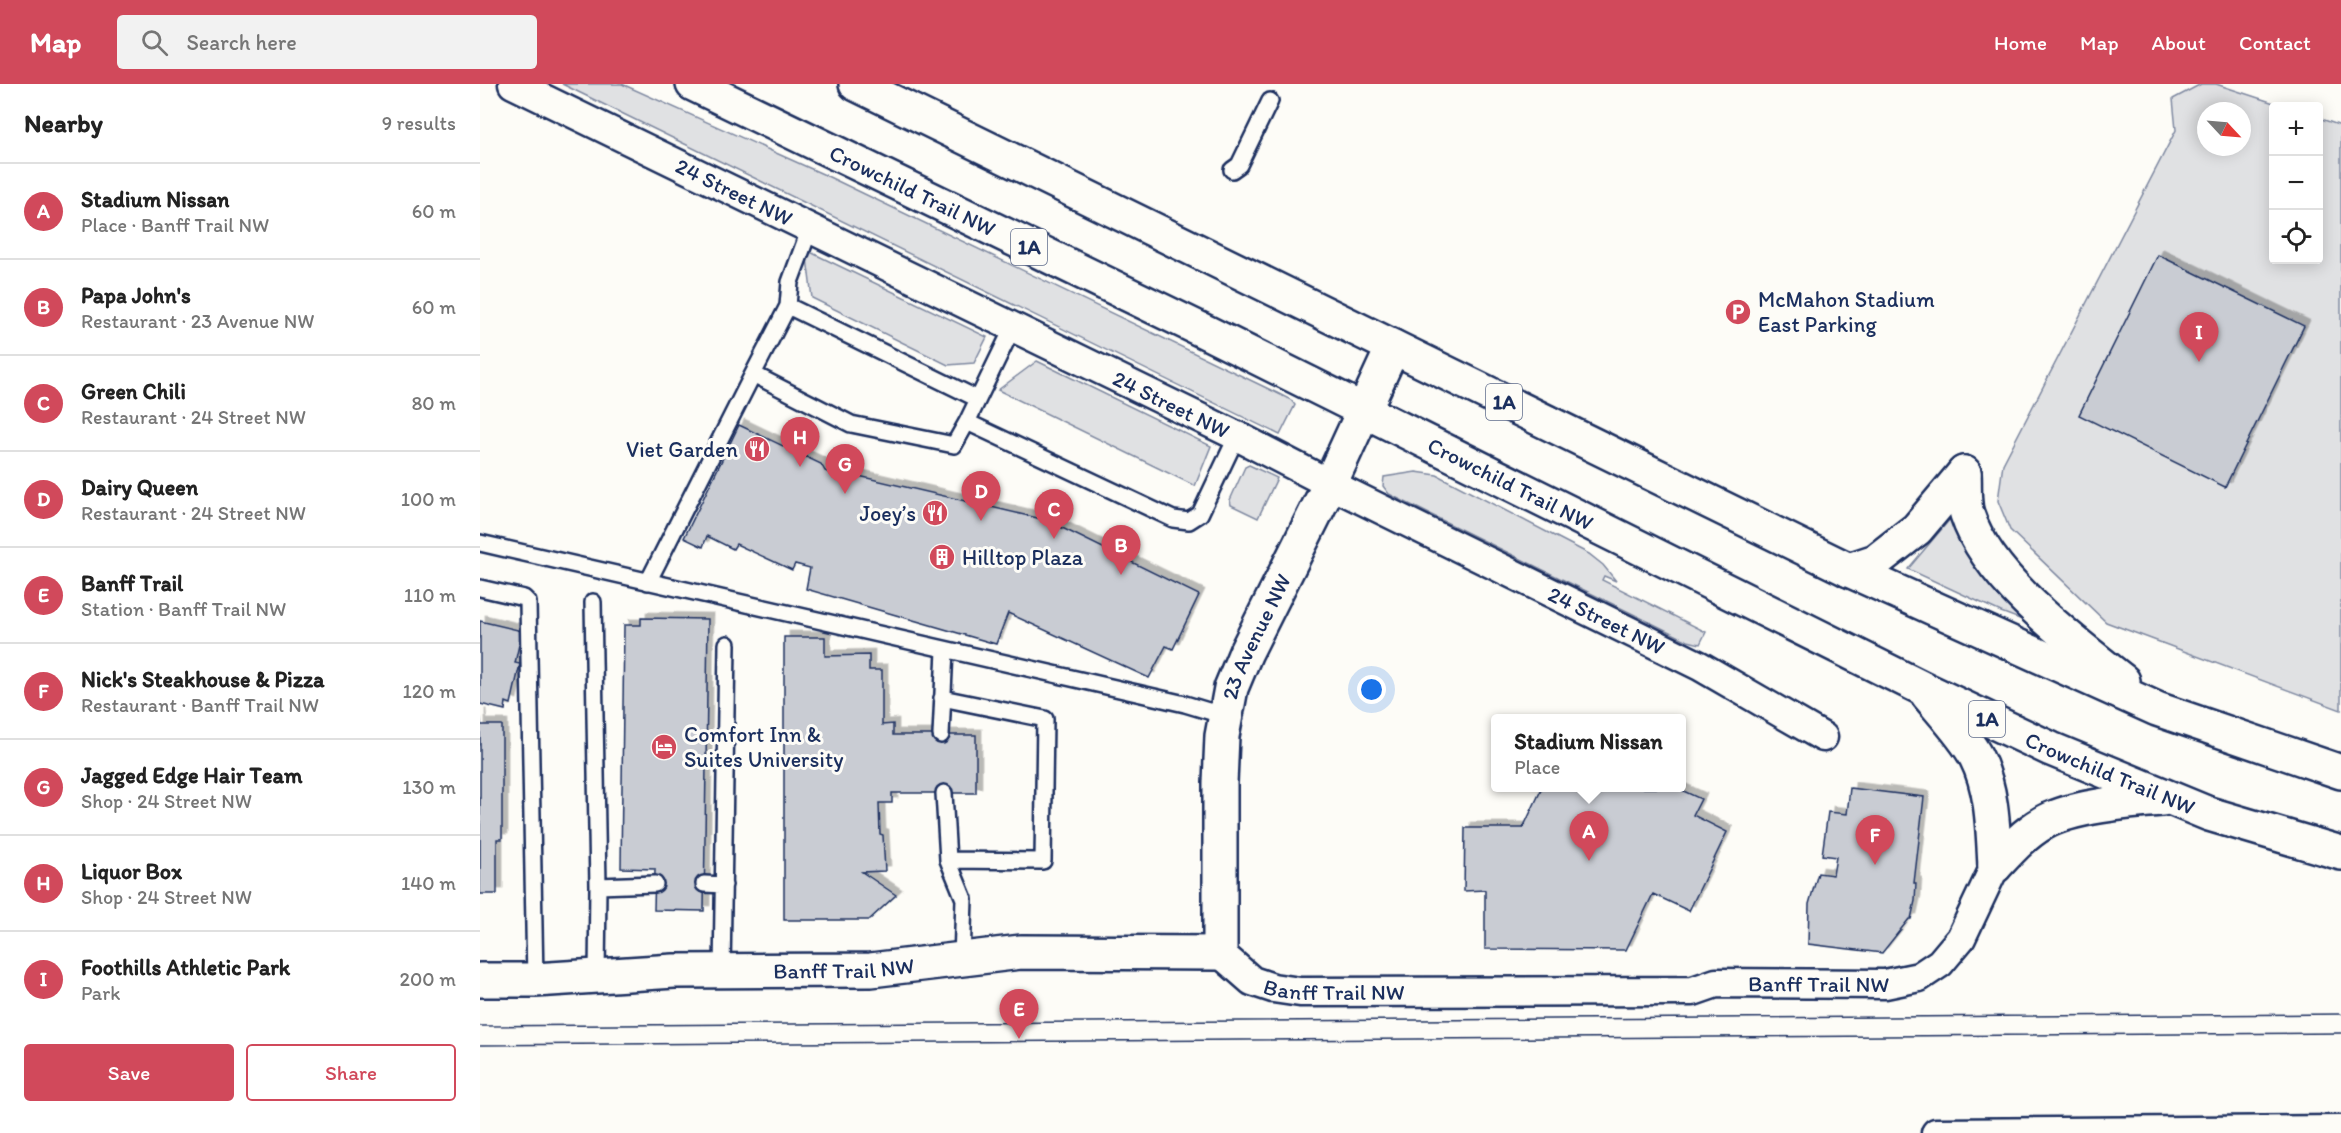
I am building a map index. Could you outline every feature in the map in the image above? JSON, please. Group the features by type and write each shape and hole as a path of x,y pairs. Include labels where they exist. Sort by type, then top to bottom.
{"main road":[{"name":"Crowchild Trail NW","path":"693,84 1197,328 1924,689 2051,749 2209,814 2341,852"},
{"name":"1A","path":"856,84 1849,570 2157,709 2341,772"},
{"name":"23 Avenue NW","path":"1220,953 1220,783 1225,716 1232,688 1246,652 1330,484 1393,347"},
{"path":"1849,570 1876,561 1917,529 1964,473 1966,512 1974,532 2012,585 2075,643 2157,709"},
{"path":"1924,689 1976,757 1986,783 1993,826 1995,866"},
{"path":"1995,866 2020,839 2045,822 2071,813 2127,801 2168,798"},
{"name":"Banff Trail NW","path":"480,980 535,980 664,971 871,970 1022,952 1220,953"}],"street":[{"name":"24 Street NW","path":"513,84 1237,436 1700,666 1823,737"},
{"name":"Banff Trail NW","path":"1220,953 1252,981 1273,988 1300,992 1693,991 1716,983 1886,984 1919,976 1935,967 1953,949 1961,938 1995,866"},
{"path":"1936,1133 2341,1130"}],"lane":[{"path":"1232,170 1239,165 1270,101"},
{"path":"648,582 788,306 790,282 810,228"},
{"path":"788,306 978,399"},
{"path":"753,374 851,424 954,445 1013,327"},
{"path":"967,422 1173,519 1189,521 1200,514 1237,436"},
{"path":"480,543 1185,704 1225,716"},
{"path":"480,588 524,598 528,602 535,980"},
{"path":"593,602 598,886 597,976"},
{"path":"722,972 727,644"},
{"path":"941,735 945,650"},
{"path":"942,698 1045,719 1043,861 948,860"},
{"path":"944,793 948,860 964,899 962,959"},
{"path":"598,886 655,884"},
{"path":"704,884 724,885"}],"shaded area":[{"path":"562,84 622,84 825,175 1277,393 1291,400 1295,405 1280,435"},
{"path":"2201,84 2216,84 2271,102 2269,102 2269,264 2323,264 2323,119 2341,126 2341,710 2106,622 2010,530 1998,501 2003,464 2176,130 2173,99"},
{"path":"806,250 987,337 974,363 948,365 812,298"},
{"path":"1037,361 1211,446 1195,486 998,390"},
{"path":"1249,465 1277,478 1258,518 1231,505 1230,500 1245,467"},
{"path":"1416,472 1437,475 1589,554 1603,565 1616,581 1604,576 1602,580 1706,632 1700,644 1688,641 1403,501 1389,494 1383,486 1384,477"},
{"path":"1951,518 2030,623 1908,569"}],"building":[{"path":"2158,255 2304,326 2225,487 2079,415"},
{"name":"Hilltop Plaza","path":"739,425 821,464 825,471 838,477 846,473 1046,520 1199,595 1173,649 1166,646 1149,678 1008,613 996,644 806,589 810,568 795,564 792,570 736,544 733,549 707,536 703,547 684,538"},
{"name":"Comfort Inn & Suites University","path":"641,618 708,619 704,911 654,910 655,869 621,868 624,625 641,625"},
{"path":"480,621 522,631 515,663 520,664 511,704 506,702 505,710 480,704"},
{"path":"784,637 825,637 825,656 869,655 869,670 882,670 882,725 893,724 893,735 976,735 976,793 892,793 892,803 879,803 885,871 862,872 896,895 869,920 784,920"},
{"path":"480,714 481,725 502,725 502,839 497,839 497,894 480,894"},
{"path":"1850,788 1924,797 1914,883 1916,883 1915,901 1911,919 1882,953 1808,944 1809,904 1818,873 1833,875 1836,857 1822,855 1828,812 1847,814"},
{"path":"1540,792 1686,792 1701,799 1693,815 1727,832 1689,911 1653,894 1626,950 1485,949 1485,890 1464,891 1465,828 1523,828"}],"tram line":[{"path":"480,1026 2341,1014"},
{"path":"480,1045 2341,1033"}],"place":[{"name":"McMahon Stadium East Parking","path":"1738,312"},
{"name":"Foothills Athletic Park","path":"2199,362"},
{"name":"Viet Garden","path":"757,449"},
{"name":"Liquor Box","path":"800,467"},
{"name":"Jagged Edge Hair Team","path":"845,494"},
{"name":"Joey’s","path":"935,513"},
{"name":"Dairy Queen","path":"981,521"},
{"name":"Green Chili","path":"1054,539"},
{"name":"Hilltop Plaza","path":"942,557"},
{"name":"Papa John's","path":"1121,575"},
{"name":"Comfort Inn & Suites University","path":"664,747"},
{"name":"Stadium Nissan","path":"1589,861"},
{"name":"Nick's Steakhouse & Pizza","path":"1875,865"},
{"name":"Banff Trail","path":"1019,1039"}]}
